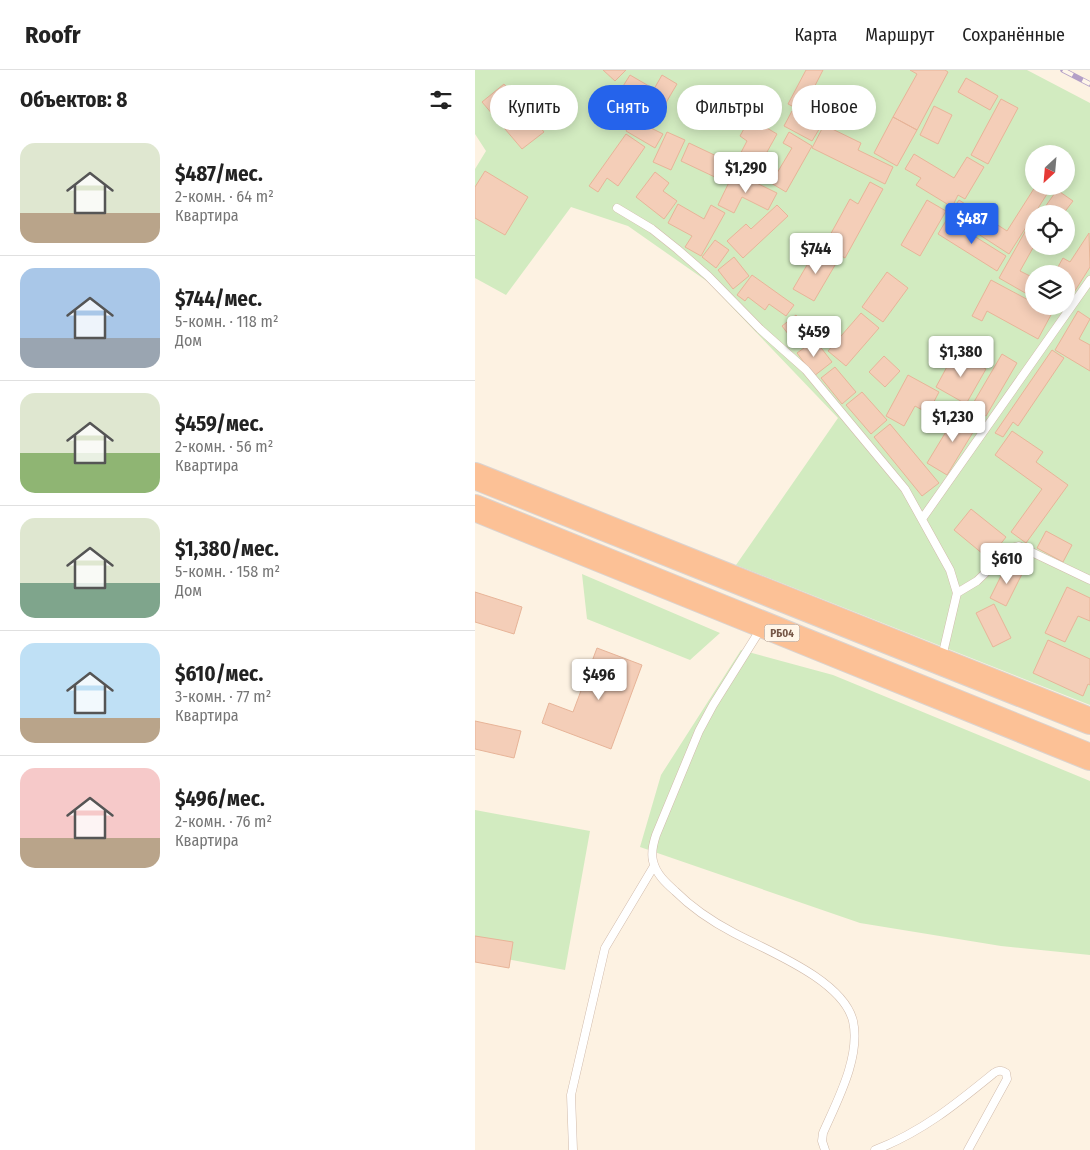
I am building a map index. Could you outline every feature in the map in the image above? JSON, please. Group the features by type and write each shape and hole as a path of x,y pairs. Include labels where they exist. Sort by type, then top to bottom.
{"highway":[{"name":"РБ04","path":"475,476 1090,722"},
{"name":"РБ04","path":"475,508 1090,757"}],"lane":[{"path":"617,208 652,229 677,249 708,276 760,329 806,370 834,401 905,489 950,570 957,593 948,636 940,661"},
{"path":"922,518 1090,280"},
{"path":"957,593 977,581 1011,548 1019,546 1090,580"},
{"path":"763,626 713,704 699,731 656,835 652,853 654,866 663,881 697,910 732,932 813,975 840,997 847,1006 853,1021 854,1044 846,1078 823,1133 822,1141 825,1150"},
{"path":"573,1150 571,1095 605,948 654,866"},
{"path":"875,1150 921,1128 949,1109 998,1070 1004,1072 1007,1079 968,1150"}],"green space":[{"path":"475,70 1027,70 1090,103 1090,705 736,565 838,418 708,282 628,226 571,207 506,295 475,278 475,169 486,151 475,134"},
{"path":"582,574 720,633 690,660 587,619"},
{"path":"741,650 833,675 1090,781 1090,955 1001,946 860,923 640,847 661,775"},
{"path":"475,810 590,831 565,970 475,953"}],"building":[{"path":"603,70 626,70 615,81"},
{"path":"806,70 823,70 815,85 798,85"},
{"path":"910,70 945,70 948,72 917,130 893,117 917,74"},
{"path":"630,75 647,85 624,85"},
{"path":"662,75 677,84 667,101 667,85 656,85"},
{"path":"966,78 998,96 990,110 958,92"},
{"path":"490,95 490,111 482,102"},
{"path":"792,96 792,106 788,104"},
{"path":"1001,99 1018,108 988,164 971,155"},
{"path":"934,106 952,115 938,144 920,135"},
{"path":"792,111 792,130 819,130 812,141 784,126"},
{"path":"893,117 917,130 897,166 874,153"},
{"path":"506,130 542,130 544,132 522,149"},
{"path":"655,130 663,134 655,148 626,131"},
{"path":"743,130 770,130 777,134 752,179 733,168 747,141 740,136"},
{"path":"821,130 834,130 861,143 858,150 893,167 885,184 812,148"},
{"path":"667,132 685,140 671,170 653,162"},
{"path":"789,132 812,146 786,192 771,183 792,148 783,143"},
{"path":"626,134 645,147 618,186 607,178 598,192 589,186"},
{"path":"689,143 727,161 719,179 681,161"},
{"path":"914,154 954,178 967,157 984,167 965,199 958,195 952,207 916,185 921,178 905,169"},
{"path":"485,171 528,197 505,235 475,218 475,187"},
{"path":"655,172 669,183 663,191 677,201 664,219 636,197"},
{"path":"734,172 777,193 768,210 742,197 734,213 718,205"},
{"path":"870,182 883,189 845,258 824,246 850,199 858,204"},
{"path":"1030,195 1046,195 1040,205 1025,205 1025,229 1009,254 949,215 959,200 1007,231"},
{"path":"1053,195 1064,195 1073,201 1070,205 1046,205"},
{"path":"927,200 946,211 920,256 901,245"},
{"path":"678,204 704,219 711,205 725,213 701,256 685,247 692,236 668,223"},
{"path":"777,205 788,216 743,258 727,241 746,224 751,229"},
{"path":"947,219 1006,256 997,271 938,234"},
{"path":"1025,232 1025,255 1029,255 1020,271 1025,274 1025,293 999,278"},
{"path":"1089,233 1090,267 1075,291 1075,265 1059,265 1063,258 1070,262"},
{"path":"715,240 729,250 716,268 702,257"},
{"path":"817,248 838,260 814,301 793,289"},
{"path":"734,257 749,276 733,289 718,270"},
{"path":"887,272 908,288 883,322 862,307"},
{"path":"752,275 794,305 786,316 769,304 765,310 748,297 745,301 737,295"},
{"path":"991,280 1025,298 1025,315 1051,315 1038,339 987,311 982,321 972,316"},
{"path":"1078,311 1090,319 1079,339 1090,345 1090,371 1055,350"},
{"path":"861,313 879,328 846,366 828,351"},
{"path":"796,315 813,337 798,347 782,326"},
{"path":"815,340 832,362 814,376 797,353"},
{"path":"1052,350 1064,358 1018,426 1013,422 1003,437 995,433"},
{"path":"955,352 986,369 966,404 936,387"},
{"path":"1002,354 1017,363 986,416 971,407"},
{"path":"884,356 900,371 885,387 869,372"},
{"path":"835,367 856,392 842,404 821,378"},
{"path":"908,375 939,392 928,413 915,406 904,426 886,416"},
{"path":"862,392 887,420 871,434 846,405"},
{"path":"958,412 978,424 947,475 927,463"},
{"path":"890,424 939,483 922,496 874,437"},
{"path":"1012,431 1043,452 1036,462 1068,485 1026,543 1011,532 1042,489 995,455"},
{"path":"971,509 1006,537 989,559 954,530"},
{"path":"1046,531 1072,545 1063,562 1037,548"},
{"path":"1007,564 1023,572 1006,606 990,598"},
{"path":"1067,587 1090,598 1090,621 1078,616 1065,642 1045,633"},
{"path":"475,592 522,607 514,634 475,622"},
{"path":"994,604 1011,638 993,647 976,613"},
{"path":"1048,640 1090,659 1090,685 1088,684 1083,696 1033,673"},
{"path":"597,648 642,665 611,749 542,723 549,703 573,712"},
{"path":"475,721 521,731 514,758 475,749"},
{"path":"475,936 513,942 509,968 475,962"}],"railway":[{"path":"1063,70 1090,84"}]}
